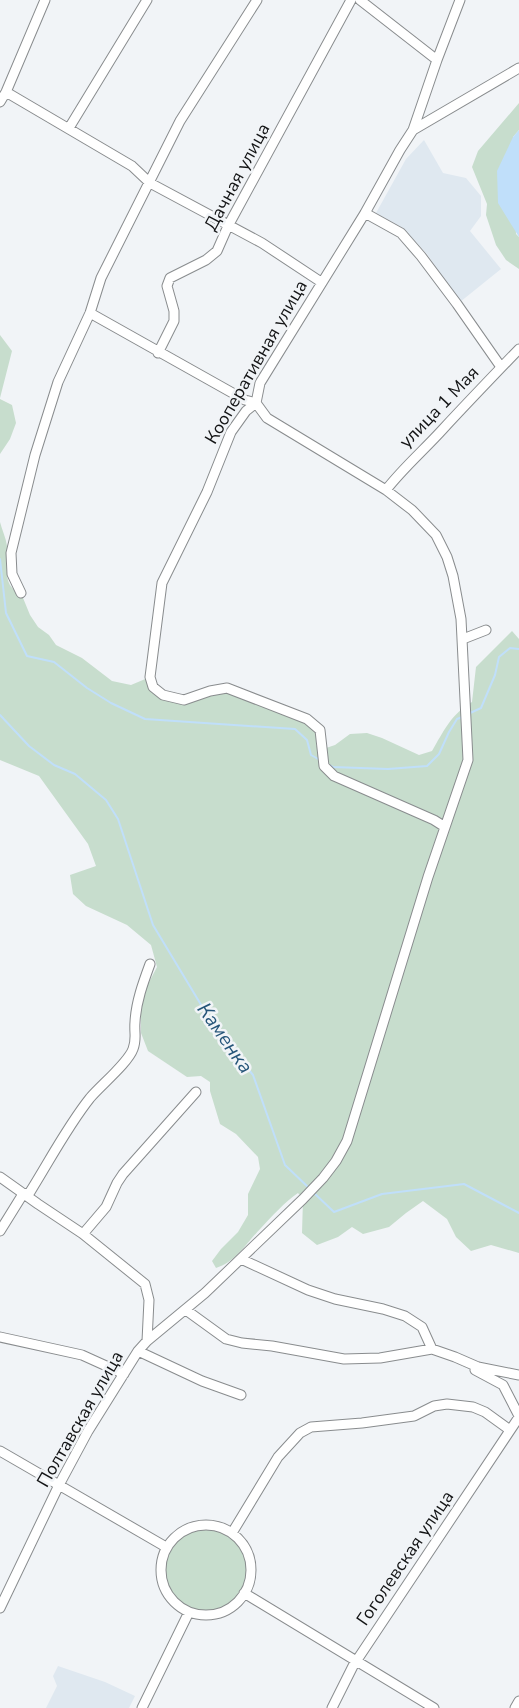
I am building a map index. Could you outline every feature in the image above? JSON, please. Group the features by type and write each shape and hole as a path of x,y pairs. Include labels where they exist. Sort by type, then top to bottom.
{"street":[{"path":"0,102 45,0"},
{"path":"69,128 147,0"},
{"path":"21,593 12,574 11,553 35,455 58,382 90,313 101,278 180,121 256,0"},
{"name":"Дачная улица","path":"158,352 174,321 174,311 167,286 170,278 206,260 217,251 228,226 351,0"},
{"path":"360,0 437,60"},
{"name":"Кооперативная улица","path":"445,827 334,776 324,766 320,730 307,720 227,688 184,700 163,695 153,687 150,677 162,583 207,492 231,432 246,411 256,403 260,382 413,130 460,0"},
{"path":"413,130 519,68"},
{"path":"6,92 132,166 150,183 262,243 321,282"},
{"path":"364,213 401,233 440,280 501,367"},
{"path":"90,313 245,400 256,403 267,418 386,490 412,510 435,535 447,557 461,619 462,639 486,630"},
{"name":"улица 1 Мая","path":"386,490 405,467 519,349"},
{"name":"Полтавская улица","path":"0,1608 59,1485 88,1431 138,1351 186,1310 303,1199 336,1161 347,1141 468,760 462,639"},
{"path":"0,1231 23,1194 30,1192 54,1150 91,1097 132,1053 136,1040 137,1007 150,964"},
{"path":"83,1234 106,1207 123,1174 196,1092"},
{"path":"0,1176 83,1234 145,1284 149,1300 147,1341"},
{"path":"241,1259 308,1290 405,1316 422,1327 432,1349"},
{"path":"186,1310 226,1339 242,1343 344,1359 380,1358 432,1349 478,1367 519,1375"},
{"path":"0,1337 82,1355 124,1374"},
{"path":"138,1351 202,1381 241,1395"},
{"path":"464,1360 475,1371 503,1385 519,1416"},
{"path":"232,1533 278,1457 300,1433 311,1427 414,1416 434,1406 447,1404 473,1407 485,1412 510,1430"},
{"name":"Гоголевская улица","path":"332,1708 356,1661 519,1416"},
{"path":"0,1451 166,1547"},
{"path":"203,1524 218,1526 232,1533 242,1542 251,1567 244,1593 236,1603 220,1612 201,1615 189,1612 176,1604 166,1592 161,1577 161,1562 166,1547 176,1535 203,1524"},
{"path":"244,1593 434,1708"},
{"path":"142,1708 189,1612"},
{"path":"514,1708 519,1701"}],"shaded area":[{"path":"424,140 443,173 466,178 481,196 481,216 470,231 501,269 460,302 427,254 403,228 376,213 406,159"},
{"path":"58,1666 105,1682 135,1696 129,1708 46,1708 57,1686 53,1676"}],"green space":[{"path":"519,103 519,130 513,137 519,269 506,260 496,245 486,215 487,204 472,167 478,151"},
{"path":"0,335 12,351 0,398"},
{"path":"0,399 12,405 16,423 10,439 0,454"},
{"path":"0,522 7,546 7,573 10,585 21,593 38,627 49,635 56,645 82,658 112,681 131,685 150,677 153,687 175,698 227,688 320,730 316,745 320,750 335,745 350,734 367,733 419,755 432,751 453,717 472,702 476,667 512,631 519,639 519,1253 491,1245 471,1251 456,1237 447,1219 423,1201 389,1227 363,1234 352,1227 338,1237 317,1245 302,1233 303,1199 298,1193 274,1214 230,1261 216,1268 212,1261 238,1232 248,1215 248,1194 260,1169 258,1157 236,1134 220,1124 210,1091 210,1082 201,1076 187,1077 148,1051 141,1033 141,1008 147,986 157,967 151,945 127,925 86,906 73,894 70,875 96,866 88,844 39,776 0,760"},
{"path":"206,1525 223,1529 238,1538 247,1553 251,1570 247,1587 238,1602 223,1611 206,1615 189,1611 174,1602 165,1587 161,1570 165,1553 174,1538 189,1529"}],"water":[{"path":"519,130 519,237 498,203 497,171 513,137"}],"waterway":[{"path":"0,559 6,613 27,656 54,662 87,688 111,703 145,719 295,729 307,740 311,755 320,760"},
{"path":"468,714 481,708 495,675 499,657 510,648 519,649"},
{"name":"Каменка","path":"0,715 29,746 54,765 75,774 106,800 118,819 153,925 215,1028 253,1075 285,1165 310,1189"},
{"path":"327,764 333,767 388,769 427,766 439,754 457,719 462,717"},
{"name":"Каменка","path":"314,1193 334,1212 382,1194 464,1184 519,1213"}]}
